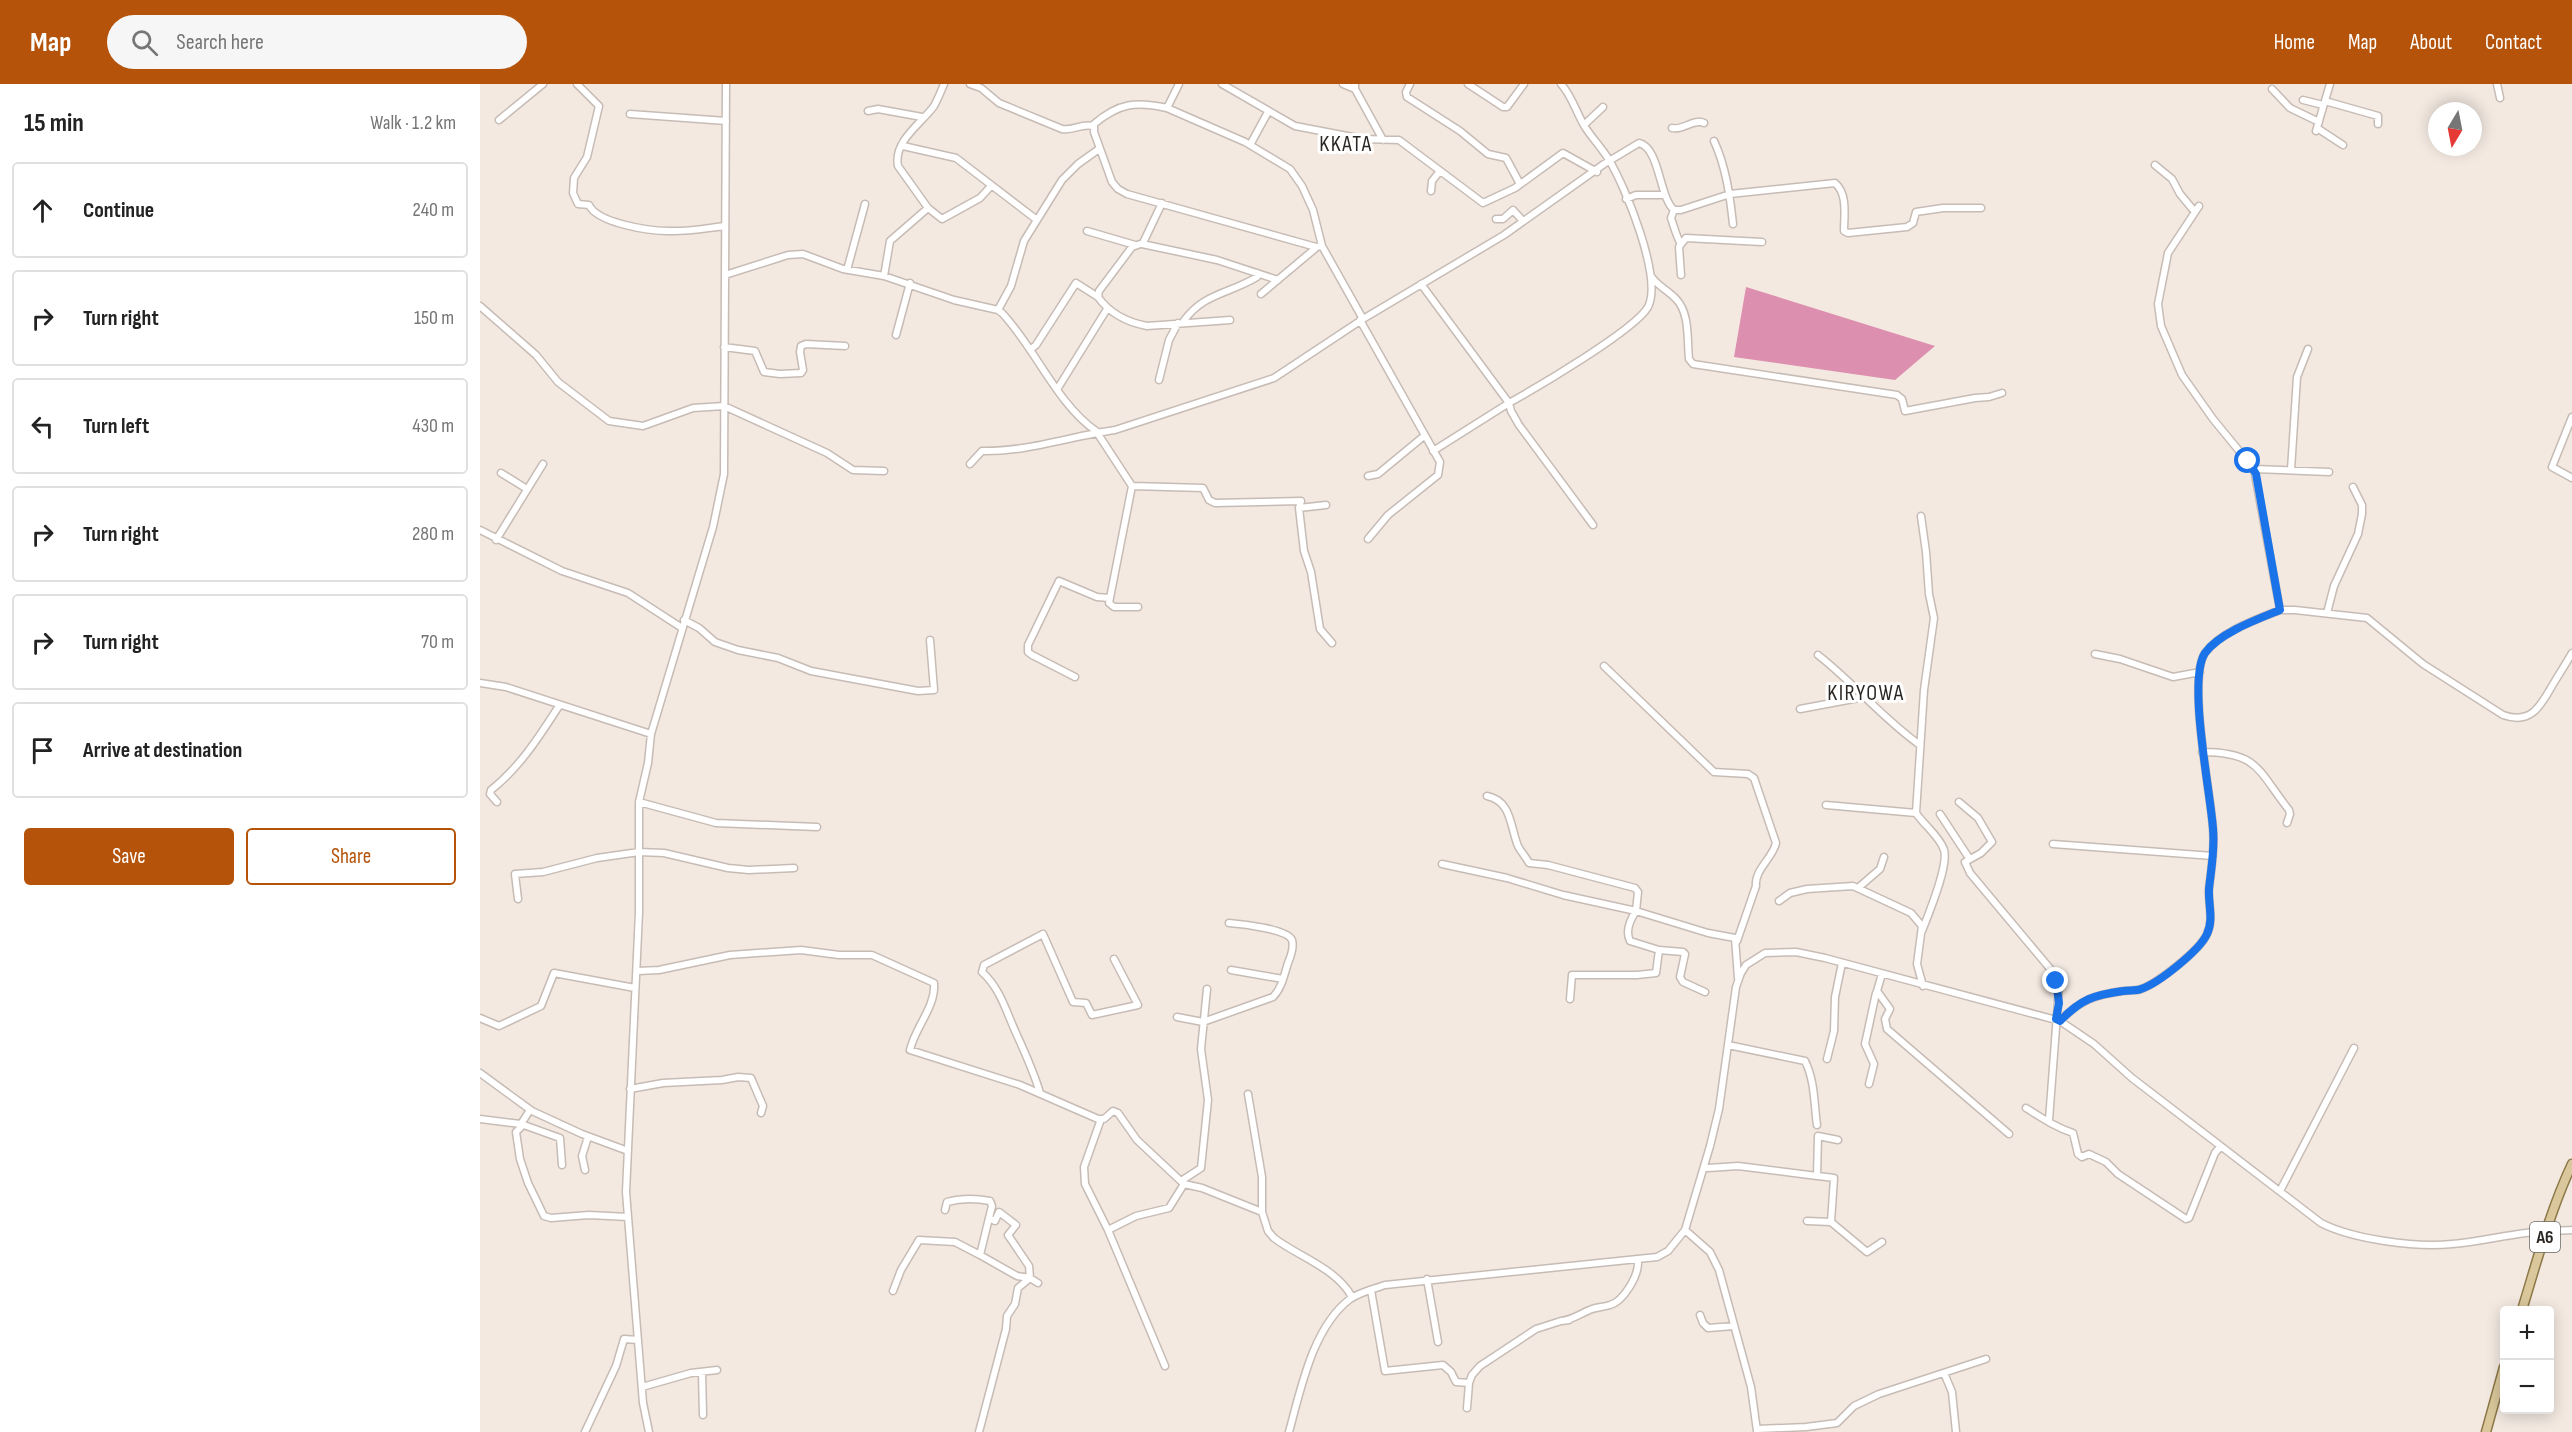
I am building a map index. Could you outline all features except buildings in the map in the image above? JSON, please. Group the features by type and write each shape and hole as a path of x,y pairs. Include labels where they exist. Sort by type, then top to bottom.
{"main road":[{"name":"A6","path":"2524,1306 2562,1185 2572,1164"},
{"path":"2486,1432 2500,1384"}],"street":[{"path":"499,120 543,84"},
{"path":"578,84 599,106 587,157 574,178 573,193 578,204 590,205 592,211 604,218 642,228 669,231 725,226"},
{"path":"649,1432 642,1387 626,1192 635,988 639,802 651,734 713,527 722,488 726,84"},
{"path":"944,84 933,107 922,117 903,146 897,159 898,166 928,208 942,219 980,198 991,186"},
{"path":"970,84 981,88 999,104 1062,129 1071,130 1084,124 1093,126"},
{"path":"1167,108 1179,84"},
{"path":"1222,84 1295,126 1332,135 1400,140 1483,203 1491,201 1520,184 1563,153 1597,171"},
{"path":"1343,84 1355,87 1383,140"},
{"path":"1410,84 1406,92 1407,97 1460,131 1488,154 1506,158 1520,184"},
{"path":"1468,84 1503,107 1507,107 1524,84"},
{"path":"1433,451 1604,344 1644,312 1651,297 1651,275 1642,235 1610,161 1584,125 1566,87 1573,84"},
{"path":"2318,127 2330,84"},
{"path":"2497,84 2500,98"},
{"path":"2272,89 2290,108 2343,146"},
{"path":"2303,100 2378,116 2378,124"},
{"path":"1319,247 1118,189 1112,182 1099,149 1093,126 1095,122 1125,105 1167,108 1250,145 1284,165 1296,176 1313,210 1319,247 1440,462 1438,475 1388,515 1368,539"},
{"path":"1584,125 1603,107"},
{"path":"868,111 878,109 922,117"},
{"path":"1250,145 1268,112"},
{"path":"630,114 726,121"},
{"path":"1672,128 1678,129 1699,121 1704,123"},
{"path":"1714,141 1730,194 1733,224"},
{"path":"970,464 982,450 1024,448 1096,431 1115,430 1271,379 1523,221 1639,143 1644,144 1653,159 1665,195 1674,210"},
{"path":"903,146 956,158 1037,220"},
{"path":"998,310 1011,286 1024,241 1037,220 1068,173 1099,149"},
{"path":"2155,165 2172,179 2180,194 2197,209 2168,253 2158,304 2161,326 2182,375 2212,419 2254,469 2280,610"},
{"path":"1431,191 1432,181 1440,171"},
{"path":"1674,210 1681,210 1730,194 1835,183 1840,188 1846,217 1844,231 1848,232 1907,227 1913,223 1916,212 1943,208 1981,208"},
{"path":"1626,198 1636,195 1665,195"},
{"path":"1098,297 1099,291 1138,244 1162,203"},
{"path":"847,270 865,204"},
{"path":"884,276 890,241 928,208"},
{"path":"1496,219 1503,219 1513,210 1523,221"},
{"path":"1674,210 1671,218 1677,239 1681,244"},
{"path":"1087,231 1217,260 1278,280"},
{"path":"1681,275 1679,247 1686,241 1686,238 1762,242"},
{"path":"1261,294 1319,247"},
{"path":"725,276 795,253 811,256 847,270 884,276 954,300 998,310 1088,426 1096,431 1132,486 1118,564 1109,598 1111,607 1138,607"},
{"path":"1159,380 1169,340 1192,310 1213,296 1245,284 1257,277 1257,273"},
{"path":"1651,275 1655,282 1677,299 1683,308 1689,359 1693,364 1897,395 1902,399 1905,411 2001,393"},
{"path":"1030,349 1041,337 1076,283 1098,297 1107,309 1137,324 1159,327 1181,323 1230,320"},
{"path":"896,336 910,284"},
{"path":"1421,284 1509,403 1511,411 1524,432 1593,525"},
{"path":"480,306 536,355 558,382 609,421 643,426 693,408 724,406 827,453 853,470 884,471"},
{"path":"1058,388 1107,309"},
{"path":"724,347 755,351 764,372 792,374 801,373 803,370 801,346 806,344 845,346"},
{"path":"2290,470 2297,377 2308,349"},
{"path":"2572,417 2552,467 2572,478"},
{"path":"1368,476 1378,474 1424,436"},
{"path":"496,540 543,464"},
{"path":"2254,469 2329,472"},
{"path":"501,472 527,489"},
{"path":"1132,486 1203,488 1209,500 1215,503 1301,501 1299,508 1304,551 1311,572 1320,629 1332,643"},
{"path":"2327,613 2334,586 2358,534 2362,505 2353,487"},
{"path":"1299,508 1326,505"},
{"path":"1920,516 1934,618 1924,690 1916,813 1945,854 1939,886 1922,931 1917,964 1923,986"},
{"path":"480,530 562,571 628,593 682,628"},
{"path":"1075,676 1032,655 1028,652 1028,645 1059,581 1097,597 1109,598"},
{"path":"2058,1020 2081,1001 2097,995 2140,989 2150,985 2195,949 2207,936 2210,927 2209,890 2213,830 2202,752 2199,706 2200,672 2205,654 2233,631 2280,610 2295,609 2367,618 2423,664 2503,716 2513,719 2530,715 2541,705 2572,653"},
{"path":"684,620 699,628 715,642 738,650 778,658 811,671 918,692 934,690 930,640"},
{"path":"2095,654 2120,658 2173,677 2200,672"},
{"path":"1818,655 1899,730 1920,745"},
{"path":"1289,1432 1320,1335 1329,1319 1352,1297 1385,1285 1426,1279 1657,1257 1668,1251 1685,1230 1714,1132 1738,981 1737,941 1756,886 1755,879 1773,853 1776,843 1754,778 1748,774 1714,772 1604,666"},
{"path":"480,683 506,687 651,734"},
{"path":"1800,709 1864,697"},
{"path":"497,802 490,794 491,790 521,763 559,706"},
{"path":"2202,752 2237,754 2258,767 2289,810 2287,823"},
{"path":"1487,796 1497,798 1508,811 1519,848 1529,862 1635,888 1638,892 1636,911 1629,926 1629,939 1659,950 1683,952 1685,954 1680,977 1683,982 1705,992"},
{"path":"639,802 716,823 817,827"},
{"path":"1959,802 1978,818 1992,842 1981,853 1965,862 1970,873 2052,971 2059,988 2049,1120"},
{"path":"1826,805 1916,813"},
{"path":"1940,814 1969,858"},
{"path":"2053,844 2213,856"},
{"path":"518,899 515,874 543,872 597,858 639,852 664,853 739,869 794,867"},
{"path":"1858,888 1880,868 1884,856"},
{"path":"1442,864 1636,911 1708,933 1732,936 1737,941"},
{"path":"1779,901 1790,893 1807,889 1839,886 1858,888 1914,915 1922,931"},
{"path":"1178,1017 1203,1022 1272,997 1278,992 1292,948 1293,942 1290,936 1275,930 1229,923"},
{"path":"1040,1093 1031,1062 1000,997 992,981 982,972 984,965 1043,934 1073,1002 1086,1003 1092,1015 1138,1005 1114,959"},
{"path":"1570,999 1572,975 1656,973 1659,950"},
{"path":"638,971 659,970 730,955 766,951 872,955 934,983 935,994 912,1038 910,1050 1003,1079 1101,1119"},
{"path":"1738,981 1746,965 1765,953 1796,952 2058,1020 2094,1044 2132,1078 2321,1222 2352,1235 2422,1245 2451,1245 2547,1231 2572,1230"},
{"path":"1827,1059 1834,1031 1835,997 1842,963"},
{"path":"1231,970 1283,979"},
{"path":"480,1018 499,1026 541,1006 554,973 635,988"},
{"path":"1869,1084 1874,1064 1864,1044 1882,974"},
{"path":"1108,1230 1136,1216 1169,1208 1183,1182 1201,1168 1208,1100 1201,1056 1207,989"},
{"path":"1876,991 1890,1009 1886,1019 1887,1029 2009,1134"},
{"path":"1728,1045 1805,1061 1813,1088 1812,1102 1816,1125"},
{"path":"2280,1191 2354,1048"},
{"path":"480,1073 530,1110 588,1137 628,1151"},
{"path":"630,1089 663,1083 751,1078 763,1106 761,1113"},
{"path":"1248,1094 1262,1177 1264,1207 1262,1212"},
{"path":"2026,1108 2043,1119 2049,1120 2058,1129 2073,1133 2078,1154 2082,1157 2089,1154 2106,1162 2118,1174 2186,1219 2190,1218 2214,1154 2220,1147"},
{"path":"530,1110 516,1132 520,1160 544,1216 551,1218 590,1215 628,1217"},
{"path":"1165,1366 1108,1230 1085,1184 1084,1167 1101,1119 1113,1111 1118,1113 1137,1140 1183,1182 1262,1212 1268,1231 1274,1238 1336,1278 1346,1286 1352,1297"},
{"path":"480,1119 522,1125 560,1138 562,1165"},
{"path":"1708,1168 1738,1166 1817,1176 1818,1136 1838,1140"},
{"path":"585,1170 582,1156 588,1137"},
{"path":"1818,1176 1834,1178 1831,1222 1867,1252 1882,1242"},
{"path":"945,1210 947,1202 955,1200 977,1198 990,1201 992,1206 980,1256"},
{"path":"989,1218 994,1221 999,1212 1016,1225 1008,1235 1029,1266 1030,1278"},
{"path":"1685,1230 1710,1252 1719,1270 1751,1387 1757,1430 1806,1427 1837,1422 1854,1406 1879,1394 1986,1359"},
{"path":"893,1291 901,1270 920,1240 955,1242 1017,1275 1030,1278 1038,1283"},
{"path":"1467,1408 1469,1383 1480,1366 1510,1349 1519,1339 1536,1329 1569,1320 1590,1309 1613,1305 1638,1271 1638,1263"},
{"path":"979,1432 1006,1329 1007,1316 1015,1304 1018,1288 1030,1278"},
{"path":"1426,1279 1438,1342"},
{"path":"1371,1290 1385,1371 1443,1365 1451,1372 1456,1382 1469,1383"},
{"path":"1700,1315 1702,1323 1707,1328 1734,1326"},
{"path":"585,1432 613,1372 624,1339 638,1340"},
{"path":"642,1387 691,1373 717,1370"},
{"path":"1944,1372 1952,1392 1956,1432"},
{"path":"702,1373 704,1415"}],"shaded area":[{"path":"1746,287 1935,346 1895,380 1734,357"}],"district":[{"name":"KKATA","path":"1346,144"},
{"name":"KIRYOWA","path":"1866,693"}],"route":[{"path":"2056,981 2059,988 2059,1003 2056,1019 2060,1021 2081,1001 2097,995 2140,989 2150,985 2195,949 2207,936 2211,916 2209,890 2214,849 2202,752 2199,706 2202,662 2211,647 2233,631 2280,610 2256,474 2248,461"}]}
